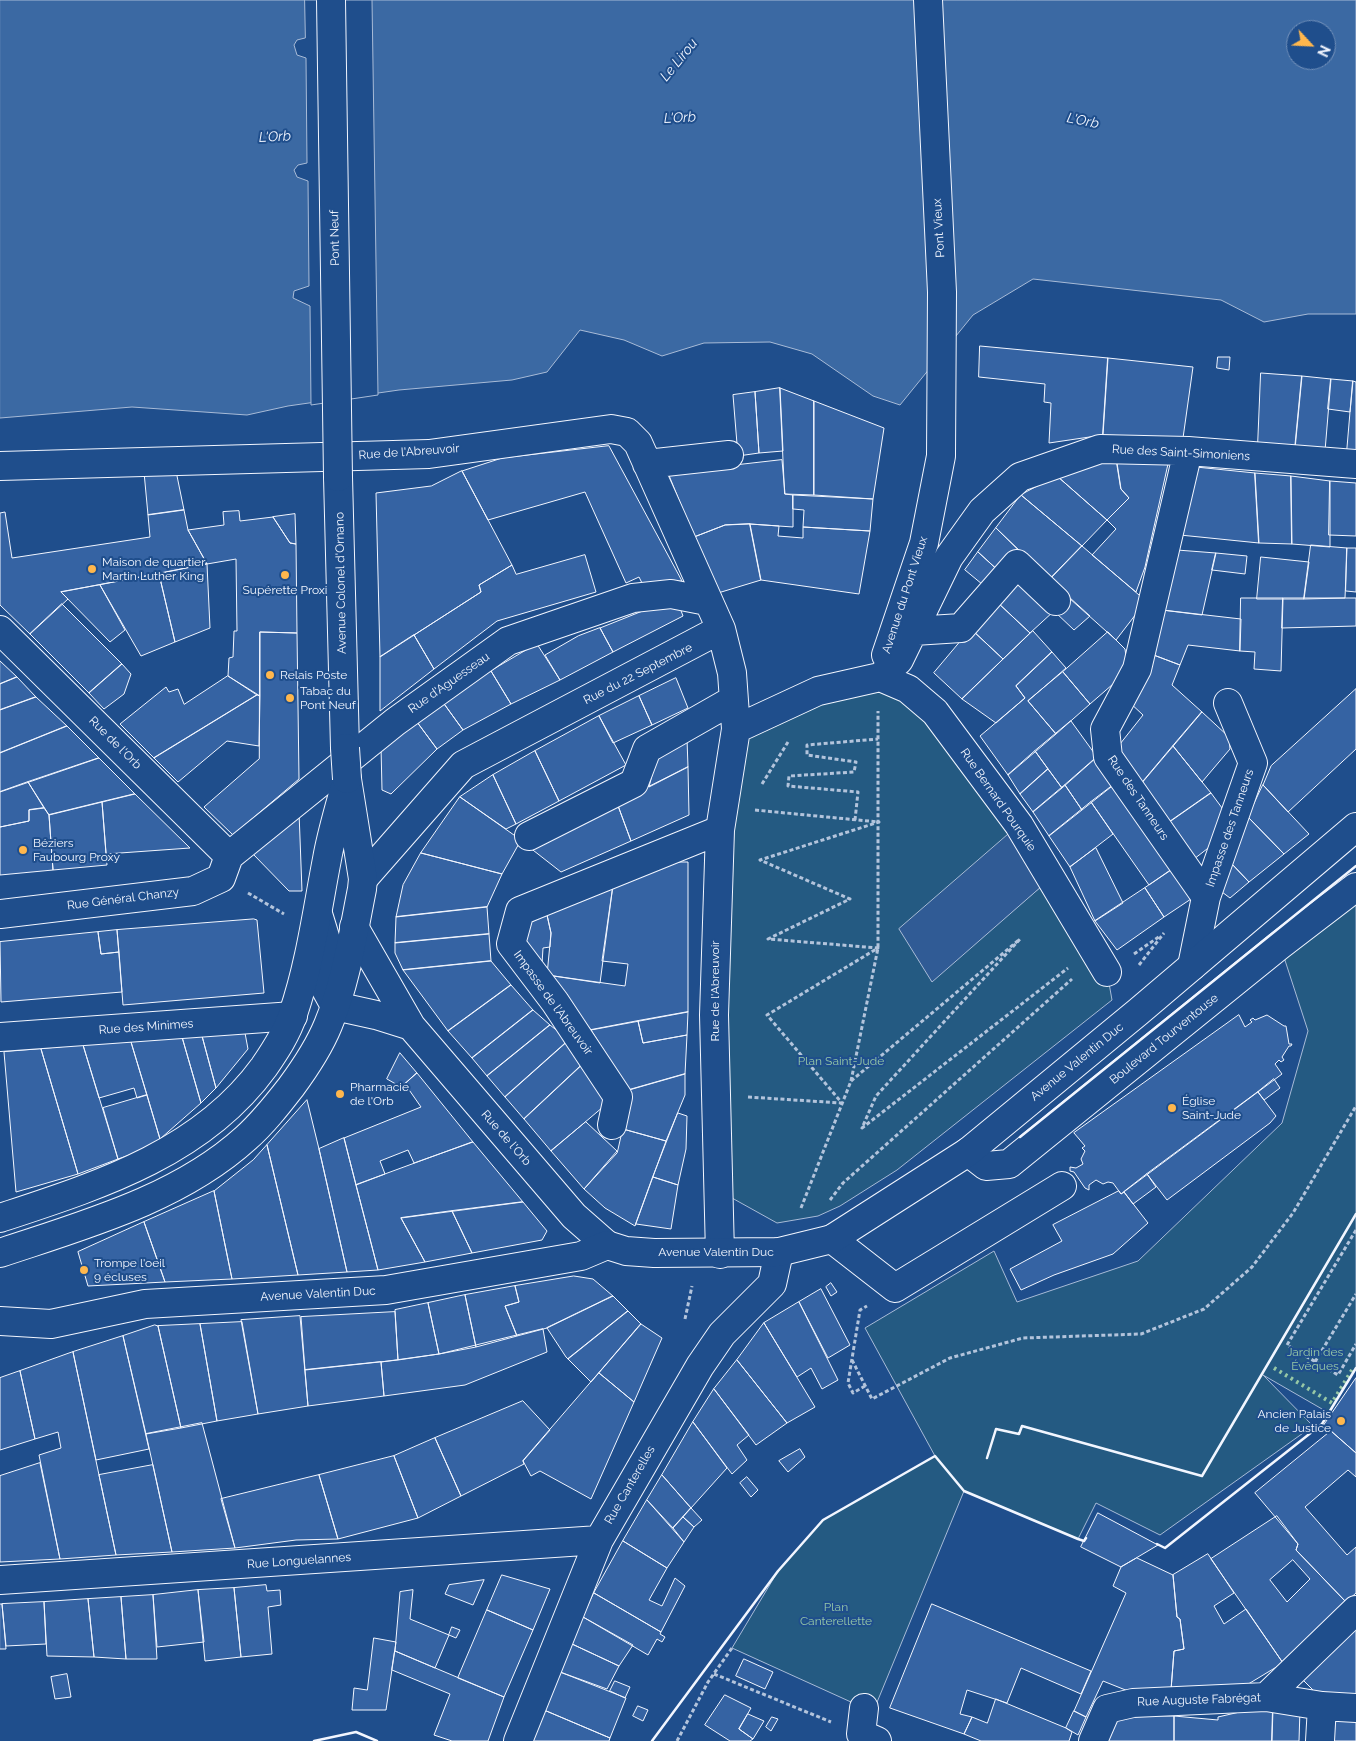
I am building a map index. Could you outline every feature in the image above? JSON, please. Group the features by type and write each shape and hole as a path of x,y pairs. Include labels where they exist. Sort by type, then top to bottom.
{"street":[{"name":"Pont Neuf","path":"331,0 338,477"},
{"name":"Pont Vieux","path":"928,0 942,292 941,456"},
{"name":"Rue de l'Abreuvoir","path":"0,466 429,454 611,429 627,432 638,443 706,601 721,629"},
{"name":"Rue des Saint-Simoniens","path":"914,631 949,557 982,511 1020,477 1100,449 1188,451 1356,464"},
{"name":"Rue des Tanneurs","path":"1188,451 1137,669 1105,729 1108,757 1206,897"},
{"path":"647,464 729,455"},
{"name":"Avenue du Pont Vieux","path":"880,677 924,543 941,456"},
{"name":"Avenue Colonel d'Ornano","path":"0,1253 93,1221 152,1196 202,1170 246,1138 274,1108 306,1066 328,1026 335,1006 354,928 363,879 347,778 345,748 338,477"},
{"path":"914,631 961,628 1018,564 1056,601"},
{"name":"Rue d'Aguesseau","path":"225,867 394,722 508,641 633,598 671,594 706,601"},
{"path":"721,629 732,673 736,729 818,691 880,677"},
{"name":"Rue du 22 Septembre","path":"363,879 463,765 721,629"},
{"name":"Rue de l'Orb","path":"0,630 225,867"},
{"name":"Avenue du Pont Vieux","path":"880,677 899,660 914,631"},
{"name":"Rue Bernard Pourquie","path":"880,677 908,689 935,712 1018,825 1107,972"},
{"path":"529,836 634,783 647,749 733,700"},
{"name":"Impasse des Tanneurs","path":"1206,897 1253,763 1228,703"},
{"name":"Rue de l'Abreuvoir","path":"720,1254 714,1015 717,881 720,830 736,729"},
{"name":"Avenue Colonel d'Ornano","path":"0,1218 82,1191 136,1168 184,1143 224,1113 252,1084 274,1051 293,1016 316,923 327,858 347,778"},
{"name":"Avenue Valentin Duc","path":"0,1321 51,1324 145,1304 386,1290 581,1256 607,1245 626,1251 720,1254 779,1252 832,1239 968,1152 1356,827"},
{"name":"Impasse de l'Abreuvoir","path":"612,1125 618,1097 555,1002 511,944 520,911 720,830"},
{"name":"Rue Général Chanzy","path":"0,914 193,891 225,867"},
{"name":"Boulevard Tourventouse","path":"968,1152 986,1166 1009,1164 1280,945 1356,887"},
{"path":"1192,966 1206,897"},
{"name":"Avenue Colonel d'Ornano","path":"316,923 326,940 325,988 335,1006"},
{"name":"Rue de l'Orb","path":"354,928 411,1026 574,1216 607,1245"},
{"path":"335,1006 411,1026"},
{"name":"Rue des Minimes","path":"0,1037 293,1016"},
{"path":"832,1239 894,1288 1062,1186"},
{"name":"Rue Canterelles","path":"518,1741 599,1540 700,1366 722,1334 772,1284 779,1252"},
{"name":"Rue Longuelannes","path":"0,1580 599,1540"},
{"path":"1266,1697 1356,1610"},
{"name":"Rue Auguste Fabrégat","path":"1093,1741 1107,1709 1124,1705 1266,1697 1322,1706 1356,1708"},
{"path":"1320,1741 1322,1706"},
{"path":"864,1708 869,1738"}],"path":[{"path":"801,1208 851,1081 878,948 878,705"},
{"path":"757,791 791,737"},
{"path":"855,820 858,792 788,786 789,776 854,772 856,762 807,755 808,745 878,739"},
{"path":"751,804 750,810 879,822"},
{"path":"878,948 768,939 850,899 760,860 879,822"},
{"path":"225,867 316,923"},
{"path":"851,1081 1020,939 876,1096 862,1128 1070,967 1073,971"},
{"path":"842,1103 768,1015 878,948"},
{"path":"828,1203 843,1182 1076,976"},
{"path":"716,1094 842,1103"},
{"path":"852,1360 872,1399 950,1358 1023,1338 1141,1334 1204,1309 1252,1267 1293,1213 1356,1106"},
{"path":"1356,1230 1287,1345 1338,1375 1356,1344"},
{"path":"1315,1362 1356,1294"},
{"path":"860,1310 848,1383 853,1394 865,1386"},
{"path":"1350,1354 1356,1357"},
{"path":"677,1741 714,1674 732,1648"},
{"path":"714,1674 869,1738"}],"green space":[{"name":"Plan Saint-Jude","path":"880,677 908,689 1019,825 931,981 1050,879 1107,972 1112,1000 897,1170 840,1206 818,1216 777,1223 732,1198 717,881 736,729"},
{"path":"1356,887 1356,1368 1329,1413 1263,1375 1313,1426 1160,1535 1096,1503 1078,1539 964,1491 873,1712 732,1648 778,1571 823,1520 935,1456 865,1328 994,1251 1017,1302 1138,1261 1282,1123 1308,1031 1280,945"}],"shaded area":[{"path":"1019,825 1050,879 932,982 899,929"}],"water":[{"path":"0,0 1356,0 1356,314 1308,314 1264,322 1221,300 1033,279 973,315 900,405 873,396 812,354 770,342 704,343 662,356 624,340 580,330 547,372 512,380 399,390 288,406 247,415 132,407 0,418"}],"pier":[{"path":"305,0 372,0 378,395 311,405 310,306 293,298 294,291 309,286 308,181 297,177 294,170 298,165 307,163 306,58 297,55 294,45 297,40 305,38"}],"building":[{"path":"980,346 1108,358 1103,435 1049,443 1051,403 1044,402 1045,384 979,377"},
{"path":"1218,357 1230,357 1229,370 1217,368"},
{"path":"1108,358 1193,367 1183,438 1103,435"},
{"path":"1261,373 1302,376 1295,449 1258,445"},
{"path":"1302,376 1331,379 1325,451 1295,449"},
{"path":"1331,379 1353,381 1350,412 1328,409"},
{"path":"1353,381 1356,382 1356,453 1347,452"},
{"path":"780,388 783,451 759,453 755,392"},
{"path":"780,388 814,401 814,495 785,494"},
{"path":"755,392 759,453 738,456 733,395"},
{"path":"814,401 884,428 873,499 814,495"},
{"path":"609,446 682,581 643,585 639,577 626,583 585,492 488,520 462,471 502,458"},
{"path":"782,460 785,494 793,495 793,527 750,524 725,525 694,537 668,473"},
{"path":"1092,463 1117,463 1121,489 1129,498 1107,520 1057,476"},
{"path":"1117,463 1168,464 1145,567 1136,592 1092,555 1116,529 1107,520 1129,498 1121,489"},
{"path":"1196,467 1255,473 1259,543 1180,535"},
{"path":"176,471 184,510 148,515 144,472"},
{"path":"462,471 512,565 479,585 481,592 380,657 376,493 431,486"},
{"path":"1255,473 1291,476 1292,544 1259,543"},
{"path":"1057,476 1107,520 1082,546 1021,495"},
{"path":"1291,476 1330,481 1330,547 1292,544"},
{"path":"1330,481 1356,483 1356,536 1329,535"},
{"path":"793,495 873,499 870,531 803,527 804,510 793,509"},
{"path":"1021,495 1082,546 1049,580 996,528"},
{"name":"Maison de quartier Martin Luther King","path":"184,510 188,530 207,564 61,592 68,599 30,634 0,605 0,513 5,512 12,558 150,537 148,515"},
{"path":"239,511 240,521 273,517 290,543 296,544 297,633 260,632 260,696 228,676 229,658 233,657 234,631 237,631 236,559 207,564 188,530 224,525 223,512"},
{"path":"295,514 296,544 290,543 273,517"},
{"path":"750,524 761,580 718,593 694,537 725,525"},
{"path":"750,524 779,526 778,536 803,538 803,527 870,531 859,594 761,580"},
{"path":"996,528 1021,552 1002,574 978,552"},
{"path":"1311,545 1347,548 1345,598 1304,599"},
{"path":"1082,546 1146,601 1116,640 1049,580"},
{"path":"1347,548 1356,548 1356,592 1346,591"},
{"path":"1177,550 1216,553 1202,615 1162,610"},
{"path":"978,552 1002,574 988,589 965,570"},
{"path":"1216,553 1247,556 1245,574 1212,570"},
{"path":"585,555 596,592 497,621 434,669 414,635 481,592 479,585 512,565 516,574"},
{"path":"1261,557 1309,562 1304,599 1257,599"},
{"path":"207,564 210,628 175,642 159,574"},
{"path":"159,574 175,642 141,656 100,585"},
{"path":"1018,576 1054,611 1030,633 996,601"},
{"path":"100,585 125,630 110,642 61,592"},
{"path":"1069,597 1090,616 1074,630 1054,611"},
{"path":"1241,598 1283,598 1281,671 1254,669 1255,652 1240,651"},
{"path":"1283,598 1356,598 1356,626 1282,628"},
{"path":"996,601 1030,633 1003,659 971,629"},
{"path":"62,604 122,664 89,693 30,634"},
{"path":"680,608 683,616 613,652 600,628 645,610"},
{"path":"1162,610 1241,619 1240,651 1188,645 1180,665 1151,654"},
{"path":"600,628 613,652 560,680 545,655 578,636"},
{"path":"971,629 1003,659 962,699 934,673"},
{"path":"1033,631 1052,652 1016,686 1025,698 996,723 962,699"},
{"path":"260,632 297,633 299,779 233,835 204,807 259,759"},
{"path":"1108,632 1125,649 1128,671 1090,704 1063,672"},
{"path":"414,635 434,669 380,711 380,657"},
{"path":"537,644 560,680 511,704 491,671"},
{"path":"1052,652 1066,668 1028,701 1056,734 1008,775 980,736 1025,698 1016,686"},
{"path":"1151,654 1180,665 1172,685 1202,712 1141,784 1116,749 1143,715 1128,701"},
{"path":"0,661 17,677 0,684"},
{"path":"122,664 131,674 124,694 104,709 89,693"},
{"path":"491,671 511,704 463,730 442,701"},
{"path":"1063,672 1090,704 1056,734 1028,701"},
{"path":"228,676 257,695 154,758 120,724 166,687 169,692 178,689 184,704"},
{"path":"17,677 36,697 0,710 0,684"},
{"path":"676,678 688,708 652,725 639,696"},
{"path":"1356,689 1356,749 1288,812 1263,785 1271,766"},
{"path":"257,695 260,696 259,746 227,741 178,782 154,758"},
{"path":"639,696 652,725 613,743 599,716"},
{"path":"36,697 67,726 0,753 0,710"},
{"path":"442,701 463,730 437,749 414,718"},
{"path":"1202,712 1229,737 1230,749 1202,782 1173,746"},
{"path":"599,716 626,765 559,801 535,751"},
{"path":"414,718 437,749 391,794 382,790 381,747"},
{"path":"1071,721 1097,757 1062,788 1035,751"},
{"path":"67,726 99,758 0,792 0,753"},
{"path":"687,739 688,767 649,787 654,767 653,756"},
{"path":"1173,746 1211,793 1168,823 1141,784"},
{"path":"535,751 559,801 516,824 493,775"},
{"path":"1035,751 1048,769 1020,794 1008,775"},
{"path":"1097,757 1116,783 1082,810 1065,785"},
{"path":"99,758 135,794 49,815 28,782"},
{"path":"688,767 689,815 631,841 617,803"},
{"path":"1048,769 1062,788 1033,812 1020,794"},
{"path":"493,775 516,824 506,829 460,797"},
{"path":"28,782 44,808 29,810 29,821 0,827 0,792"},
{"path":"1116,783 1174,868 1149,885 1091,802"},
{"path":"1065,785 1082,810 1049,836 1033,812"},
{"path":"1263,785 1309,834 1284,854 1248,817"},
{"path":"1211,793 1225,812 1216,842 1194,859 1168,823"},
{"path":"135,794 190,848 106,854 102,802"},
{"path":"460,797 521,840 502,874 421,853"},
{"path":"102,802 107,865 53,870 49,815"},
{"path":"1091,802 1113,834 1070,867 1049,836"},
{"path":"617,803 631,841 561,872 529,847"},
{"path":"44,808 49,815 53,870 0,875 0,827 29,821 29,810"},
{"path":"299,812 302,891 289,891 252,853"},
{"path":"1248,817 1284,854 1249,882 1230,862"},
{"path":"1096,848 1123,903 1095,921 1070,867"},
{"path":"421,853 502,874 487,907 396,917 403,885"},
{"path":"663,862 688,862 688,1012 591,1030 547,975 625,986 628,964 602,961 613,885"},
{"path":"1230,862 1249,882 1230,898 1218,889"},
{"path":"1174,868 1194,897 1164,917 1145,888"},
{"path":"613,885 600,983 547,975 551,933 547,915"},
{"path":"1145,888 1164,917 1117,950 1095,921"},
{"path":"487,907 489,934 395,943 396,917"},
{"path":"547,915 551,933 550,947 543,948 542,964 521,941 524,926"},
{"path":"257,920 264,993 123,1005 117,930"},
{"path":"117,930 119,952 101,954 98,932"},
{"path":"98,932 101,954 119,952 122,992 1,1002 0,942"},
{"path":"489,934 491,961 403,970 395,953 395,943"},
{"path":"491,961 511,985 448,1031 403,970"},
{"path":"511,985 533,1010 472,1058 448,1031"},
{"path":"533,1010 550,1025 487,1076 472,1058"},
{"path":"688,1012 687,1035 643,1043 638,1021"},
{"name":"Église Saint-Jude","path":"1239,1015 1245,1027 1252,1022 1250,1020 1253,1018 1255,1020 1267,1015 1286,1026 1289,1044 1292,1044 1282,1057 1284,1060 1281,1062 1279,1060 1275,1064 1282,1074 1121,1194 1113,1183 1103,1184 1096,1180 1089,1185 1089,1190 1085,1188 1074,1172 1070,1171 1070,1167 1076,1168 1083,1164 1081,1159 1085,1151 1082,1148 1085,1146 1074,1133"},
{"path":"638,1021 643,1043 687,1035 685,1074 629,1090 591,1030"},
{"path":"550,1025 569,1040 505,1097 487,1076"},
{"path":"245,1033 248,1049 216,1088 202,1036"},
{"path":"202,1036 216,1088 201,1103 182,1037"},
{"path":"182,1037 201,1103 160,1139 131,1042"},
{"path":"569,1040 585,1062 524,1119 505,1097"},
{"path":"131,1042 147,1095 137,1098 134,1088 99,1098 83,1045"},
{"path":"83,1045 118,1159 78,1174 41,1049"},
{"path":"41,1049 78,1174 16,1192 4,1052"},
{"path":"400,1053 417,1073 401,1087 387,1079"},
{"path":"585,1062 610,1101 551,1151 524,1119"},
{"path":"417,1073 473,1142 414,1163 408,1150 380,1161 385,1174 356,1185 344,1138 421,1107 405,1084"},
{"path":"685,1074 685,1095 666,1141 623,1129 629,1090"},
{"path":"1274,1079 1280,1088 1264,1100 1258,1092"},
{"path":"1258,1092 1276,1116 1270,1123 1167,1200 1147,1174"},
{"path":"147,1095 160,1139 144,1150 118,1159 103,1108"},
{"path":"307,1100 347,1272 298,1275 267,1145"},
{"path":"678,1113 687,1116 686,1149 678,1185 653,1177"},
{"path":"586,1122 617,1151 584,1189 551,1151"},
{"path":"623,1129 666,1141 635,1226 605,1208 584,1189 617,1153"},
{"path":"344,1138 378,1270 347,1272 319,1149"},
{"path":"473,1142 523,1202 401,1218 425,1262 378,1270 356,1185"},
{"path":"267,1145 298,1275 232,1279 214,1191 253,1160"},
{"path":"1147,1174 1156,1187 1133,1204 1124,1192"},
{"path":"653,1177 678,1185 671,1229 636,1224"},
{"path":"214,1191 232,1279 165,1282 144,1222"},
{"path":"1119,1191 1121,1194 1124,1192 1148,1223 1113,1254 1054,1275 1021,1290 1010,1269 1062,1241 1053,1225"},
{"path":"523,1202 547,1231 542,1240 472,1253 452,1211"},
{"path":"452,1211 472,1253 425,1262 401,1218"},
{"path":"144,1222 165,1282 88,1286 78,1252"},
{"path":"574,1276 593,1279 613,1296 547,1328 517,1336 505,1306 519,1302 515,1286"},
{"path":"831,1283 837,1292 831,1296 826,1287"},
{"path":"515,1286 519,1302 505,1306 517,1336 476,1347 465,1295"},
{"path":"821,1289 850,1345 828,1358 799,1302"},
{"path":"465,1295 476,1347 439,1354 428,1303"},
{"path":"613,1296 628,1311 568,1359 547,1328"},
{"path":"799,1302 838,1380 822,1389 811,1368 797,1377 764,1323"},
{"path":"428,1303 439,1354 398,1360 395,1310"},
{"path":"628,1311 641,1324 591,1382 568,1359"},
{"path":"395,1312 398,1360 305,1370 301,1317"},
{"path":"300,1316 308,1406 258,1414 241,1320"},
{"path":"242,1322 258,1414 217,1421 200,1324"},
{"path":"764,1323 815,1407 787,1423 737,1360"},
{"path":"200,1324 217,1421 181,1428 158,1326"},
{"path":"641,1324 662,1338 634,1402 599,1373"},
{"path":"155,1325 158,1326 181,1428 146,1434 123,1336"},
{"path":"543,1329 547,1352 465,1385 384,1396 381,1362 439,1354"},
{"path":"123,1336 149,1449 96,1460 73,1352"},
{"path":"73,1352 116,1555 60,1559 39,1455 61,1448 58,1432 35,1439 20,1371"},
{"path":"737,1360 787,1423 756,1445 714,1389"},
{"path":"381,1362 384,1396 308,1406 305,1370"},
{"path":"20,1371 35,1439 0,1450 0,1378"},
{"path":"599,1373 634,1402 591,1499 540,1471 531,1476 523,1461"},
{"name":"Ancien Palais de Justice","path":"1356,1378 1356,1453 1331,1431 1322,1428"},
{"path":"714,1389 749,1435 737,1445 747,1460 732,1474 693,1422"},
{"path":"523,1401 550,1430 523,1461 524,1464 461,1496 435,1438"},
{"path":"693,1422 727,1468 691,1508 662,1475"},
{"path":"202,1423 235,1548 172,1552 146,1434"},
{"path":"1331,1431 1356,1453 1356,1477 1348,1470 1305,1507 1347,1555 1356,1547 1356,1593 1346,1602 1296,1550 1298,1544 1255,1493"},
{"path":"435,1438 461,1496 418,1518 394,1456"},
{"path":"800,1449 805,1457 788,1472 779,1461"},
{"path":"394,1456 418,1518 338,1539 319,1475"},
{"path":"40,1463 60,1559 0,1562 0,1476"},
{"path":"153,1465 172,1552 116,1555 99,1475"},
{"path":"319,1475 338,1539 296,1540 235,1548 221,1499"},
{"path":"662,1475 691,1508 673,1528 647,1500"},
{"path":"747,1477 758,1490 751,1497 740,1483"},
{"path":"647,1500 684,1542 667,1568 623,1541"},
{"path":"691,1508 702,1520 694,1527 683,1517"},
{"path":"1098,1513 1158,1545 1121,1567 1081,1547"},
{"path":"1277,1516 1298,1544 1296,1550 1346,1602 1283,1663 1211,1559","holes":["1293,1560 1310,1579 1287,1602 1270,1580"]},
{"path":"683,1517 694,1527 684,1542 673,1528"},
{"path":"623,1541 667,1568 649,1600 662,1606 675,1578 685,1586 661,1632 594,1593"},
{"path":"1208,1554 1234,1593 1214,1606 1224,1624 1246,1609 1283,1663 1245,1686 1171,1690 1174,1651 1184,1649 1180,1619 1177,1617 1173,1575"},
{"path":"1137,1558 1173,1575 1177,1617 1180,1619 1184,1649 1174,1651 1171,1690 1128,1691 1103,1681 1086,1717 1074,1711 1126,1593 1113,1586 1121,1567"},
{"path":"502,1575 550,1589 533,1630 487,1610"},
{"path":"484,1580 473,1605 445,1594 449,1585"},
{"path":"266,1585 267,1591 280,1590 281,1605 268,1607 272,1654 241,1657 234,1588"},
{"path":"234,1588 241,1657 205,1661 198,1590"},
{"path":"198,1590 204,1642 157,1647 153,1595"},
{"path":"413,1590 410,1619 449,1635 435,1668 395,1651 400,1592"},
{"path":"594,1593 661,1632 660,1634 665,1637 662,1642 657,1639 648,1655 583,1617"},
{"path":"153,1595 157,1659 126,1659 121,1597"},
{"path":"121,1597 126,1659 94,1657 88,1599"},
{"path":"88,1599 94,1657 47,1656 44,1602"},
{"path":"44,1602 46,1644 6,1646 2,1604"},
{"path":"0,1604 2,1604 6,1649 0,1649"},
{"path":"932,1604 1091,1671 1081,1694 1021,1668 1007,1703 967,1690 960,1714 972,1717 964,1734 890,1708"},
{"path":"487,1610 533,1630 504,1697 458,1678"},
{"path":"583,1617 633,1645 619,1666 572,1644"},
{"path":"1356,1621 1356,1700 1320,1697 1298,1675"},
{"path":"452,1627 460,1630 456,1638 449,1635"},
{"path":"374,1638 396,1642 386,1710 352,1710 354,1688 367,1690"},
{"path":"572,1644 619,1666 607,1689 560,1672"},
{"path":"395,1651 504,1697 488,1741 452,1741 434,1735 450,1694 392,1670"},
{"path":"744,1659 773,1672 765,1689 736,1676"},
{"path":"560,1672 626,1698 610,1738 544,1710"},
{"path":"67,1674 71,1697 55,1699 51,1677"},
{"path":"615,1681 630,1687 625,1698 610,1691"},
{"path":"725,1695 751,1708 739,1729 753,1739 750,1741 730,1741 705,1725"},
{"path":"996,1699 1066,1728 1072,1732 1069,1741 981,1741 964,1734 972,1717 987,1723"},
{"path":"638,1706 648,1710 643,1721 633,1716"},
{"path":"1273,1708 1272,1741 1174,1741 1174,1716 1218,1720 1218,1717 1244,1711"},
{"path":"1273,1708 1300,1709 1299,1741 1272,1741"},
{"path":"544,1710 610,1738 609,1741 532,1741"},
{"path":"1074,1711 1086,1717 1078,1735 1066,1728"},
{"path":"748,1714 764,1721 753,1739 739,1729"},
{"path":"1114,1715 1174,1716 1174,1741 1107,1741"},
{"path":"772,1717 778,1719 771,1731 766,1727"},
{"path":"1328,1718 1356,1720 1356,1741 1327,1741"}],"hedge":[{"path":"1274,1368 1332,1403 1352,1370"}],"wall":[{"path":"1020,1137 1356,866"},
{"path":"987,1458 996,1429 1019,1434 1022,1426 1202,1476 1356,1214"},
{"path":"1157,1544 1165,1548 1322,1424 1356,1368"},
{"path":"652,1741 778,1571 823,1520 935,1456 964,1491 1078,1539 1084,1541 1086,1538"},
{"path":"314,1741 356,1732 377,1741"}],"place":[{"name":"Maison de quartier Martin Luther King","path":"92,569"},
{"name":"Supérette Proxi","path":"285,575"},
{"name":"Relais Poste","path":"270,675"},
{"name":"Tabac du Pont Neuf","path":"290,698"},
{"name":"Béziers Faubourg Proxy","path":"23,850"},
{"name":"Pharmacie de l'Orb","path":"340,1094"},
{"name":"Église Saint-Jude","path":"1172,1108"},
{"name":"Trompe l'oeil 9 écluses","path":"84,1270"},
{"name":"Ancien Palais de Justice","path":"1341,1421"}],"water label":[{"name":"Le Lirou","path":"679,60"},
{"name":"L'Orb","path":"680,118"},
{"name":"L'Orb","path":"1083,121"},
{"name":"L'Orb","path":"275,137"}],"park label":[{"name":"Jardin des Évêques","path":"1315,1359"},
{"name":"Plan Canterellette","path":"836,1614"}]}
